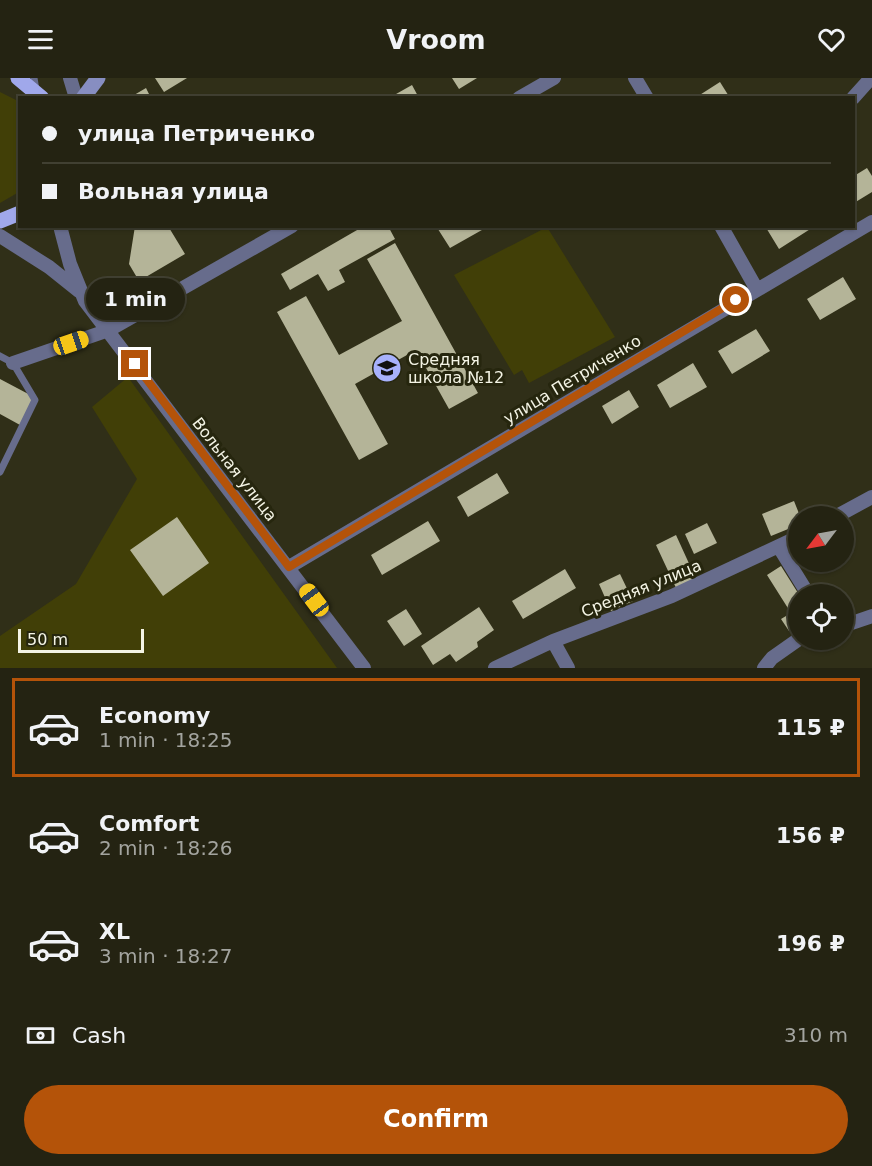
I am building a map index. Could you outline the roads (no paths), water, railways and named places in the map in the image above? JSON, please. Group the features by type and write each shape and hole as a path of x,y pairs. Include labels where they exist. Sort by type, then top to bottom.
{"main road":[{"path":"18,78 37,89"},
{"path":"84,96 98,78"},
{"path":"0,221 18,214"}],"street":[{"path":"70,78 75,96"},
{"path":"522,96 554,78"},
{"path":"635,78 646,96"},
{"path":"855,96 871,78"},
{"name":"улица Петриченко","path":"289,567 756,288 872,222"},
{"path":"61,228 79,291"},
{"path":"13,363 109,330 288,228"},
{"path":"722,228 756,288"},
{"path":"0,236 50,267 79,291"},
{"name":"Вольная улица","path":"79,291 364,668"},
{"path":"854,507 872,497"},
{"name":"Средняя улица","path":"495,668 552,641 672,596 788,542"},
{"path":"779,547 802,584"},
{"path":"854,622 872,616"},
{"path":"552,641 568,668"},
{"path":"764,668 772,658 788,647"}],"lane":[{"path":"0,356 13,363 35,400 0,472"}],"place":[{"name":"Средняя школа №12","path":"387,368"}]}
